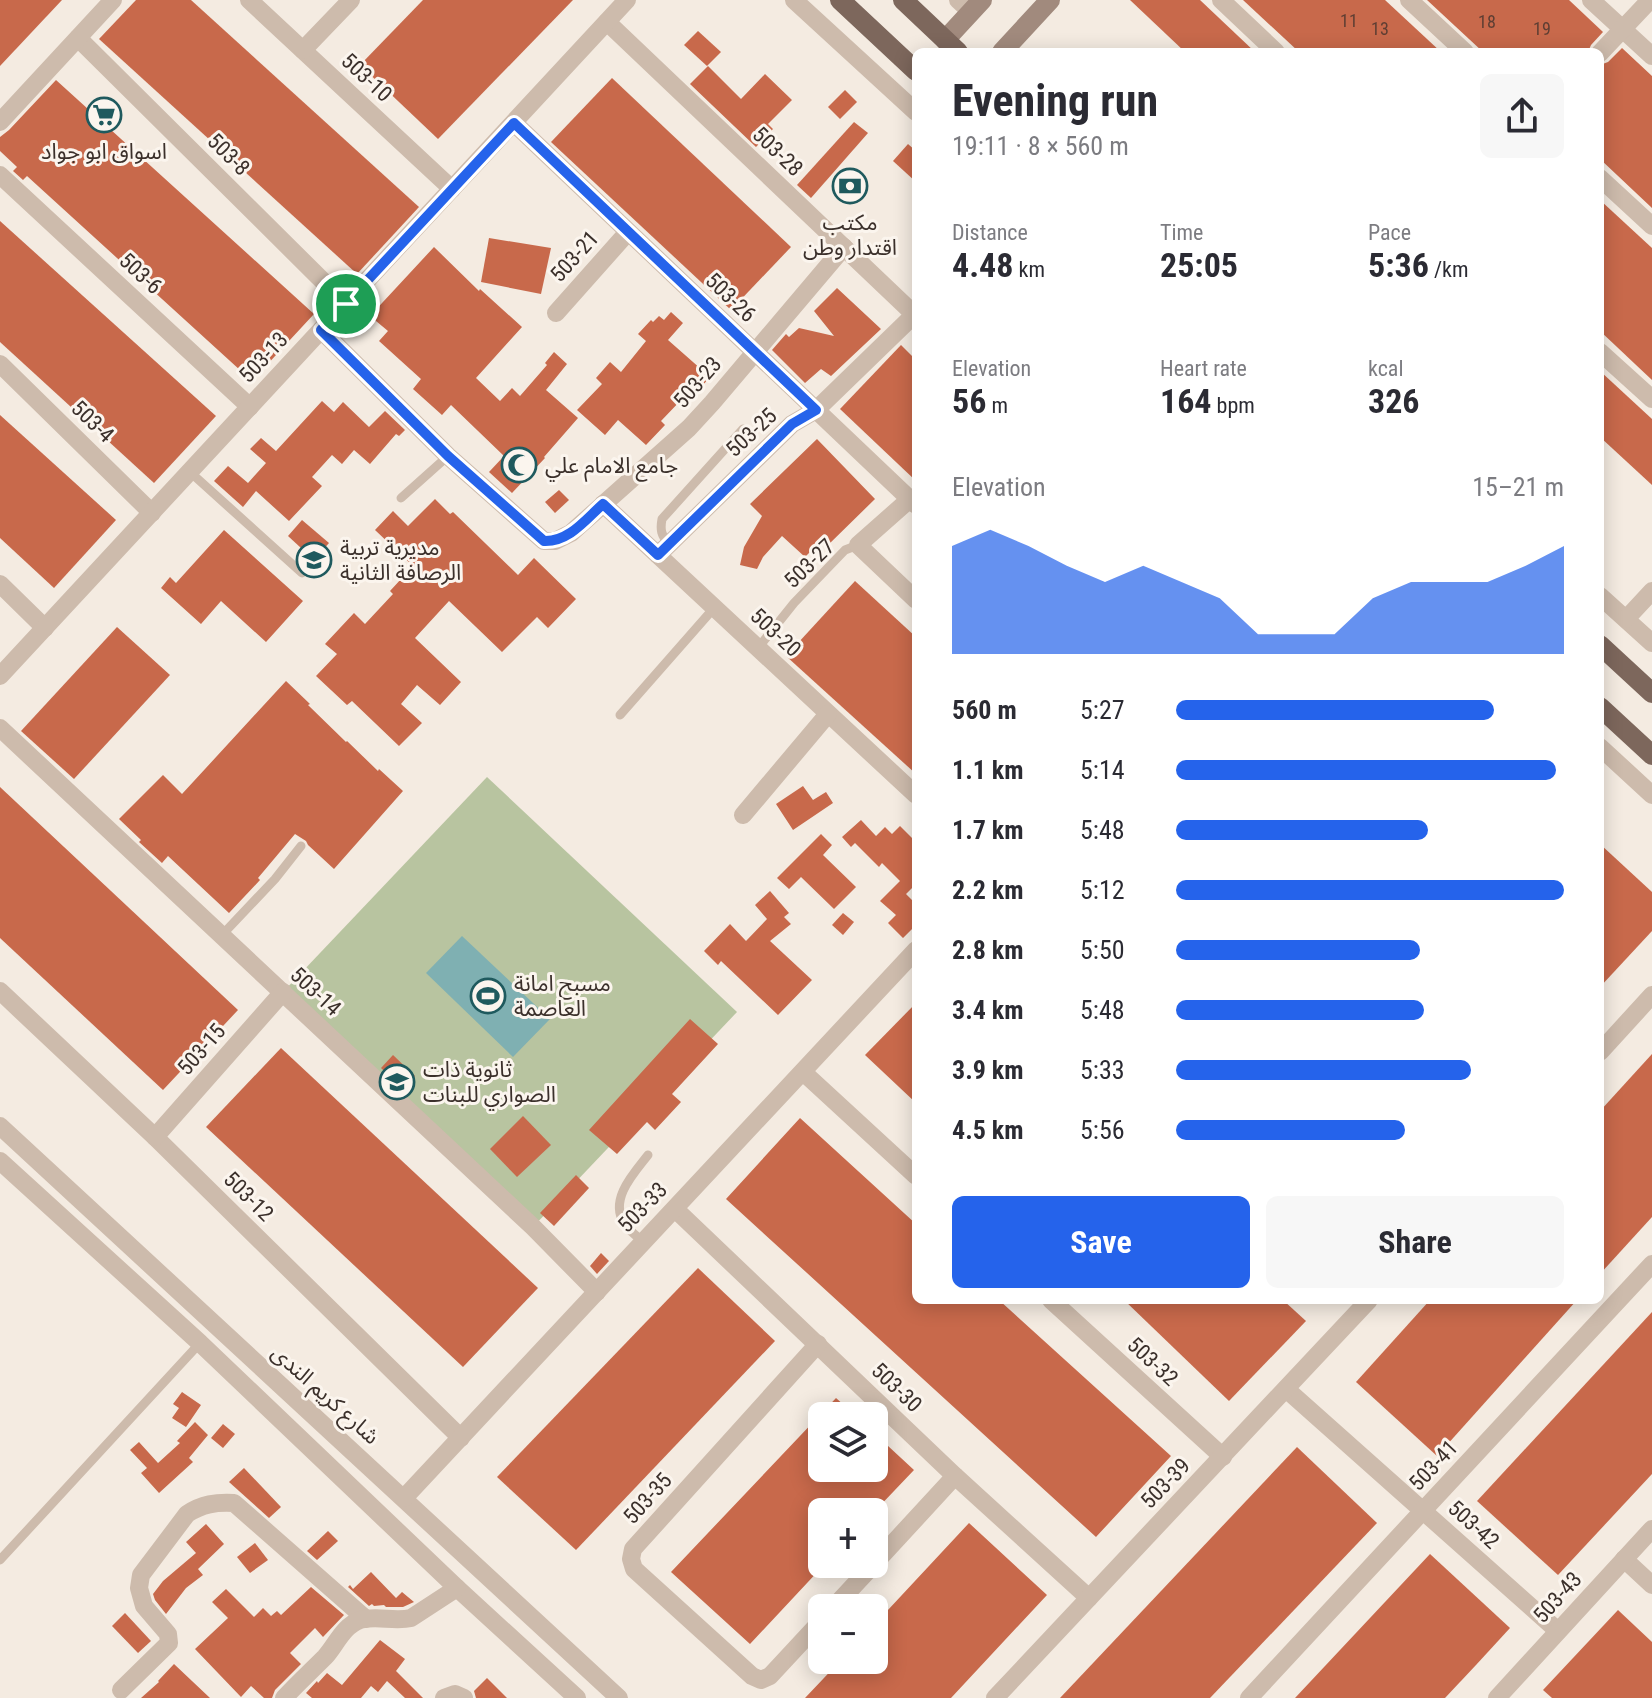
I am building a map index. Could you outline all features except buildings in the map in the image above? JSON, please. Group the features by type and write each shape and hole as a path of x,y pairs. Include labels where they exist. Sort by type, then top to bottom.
{"main road":[{"path":"840,0 912,67"},
{"path":"903,0 951,46"},
{"path":"1604,649 1652,693"},
{"path":"1604,711 1652,755"}],"street":[{"path":"0,122 113,0"},
{"name":"503-10","path":"249,0 452,189"},
{"path":"303,50 351,0"},
{"name":"503-13","path":"0,676 627,0"},
{"path":"794,0 912,108"},
{"path":"1006,48 1050,0"},
{"path":"1221,0 1272,48"},
{"path":"1409,0 1461,48"},
{"path":"1591,0 1652,56"},
{"path":"1604,49 1650,0"},
{"path":"951,46 971,4"},
{"name":"503-28","path":"607,22 912,312"},
{"name":"503-8","path":"78,38 346,304"},
{"name":"503-26","path":"514,123 912,501"},
{"name":"503-6","path":"0,175 250,407"},
{"path":"1604,182 1652,226"},
{"name":"503-21","path":"556,313 628,232"},
{"name":"503-23","path":"448,456 544,541 555,541 571,533 689,428 844,247"},
{"name":"503-25","path":"663,549 792,424 816,410 912,318"},
{"path":"321,330 448,456"},
{"path":"1604,356 1652,399"},
{"name":"503-4","path":"0,364 152,513"},
{"path":"912,503 858,545 912,596"},
{"name":"503-20","path":"603,504 663,549 714,608 912,791"},
{"path":"0,584 45,628"},
{"path":"1626,619 1652,591"},
{"path":"1604,600 1650,639"},
{"path":"743,815 828,714"},
{"name":"503-14","path":"0,728 533,1227 597,1292"},
{"path":"1604,751 1652,795"},
{"name":"503-33","path":"404,1498 912,954"},
{"name":"503-12","path":"0,991 155,1137 461,1438"},
{"name":"503-15","path":"155,1137 283,992"},
{"path":"1604,1048 1652,995"},
{"path":"803,1072 912,1172"},
{"name":"شارع كريم الندى","path":"0,1126 619,1698"},
{"path":"0,1161 200,1343 577,1698"},
{"name":"503-30","path":"675,1209 955,1476 1089,1598"},
{"name":"503-41","path":"1249,1698 1652,1264"},
{"name":"503-32","path":"1055,1304 1223,1457"},
{"name":"503-39","path":"995,1698 1286,1389 1356,1304"},
{"name":"503-35","path":"808,1635 770,1676 761,1680 752,1676 634,1569 631,1559 633,1549 818,1344"},
{"name":"503-42","path":"1286,1389 1558,1631"},
{"path":"284,1424 300,1404"},
{"path":"888,1549 955,1476"},
{"path":"121,1690 169,1643 168,1634 144,1606 139,1588 141,1575 187,1514 210,1503 234,1503 366,1619"},
{"name":"503-43","path":"1498,1698 1652,1529"},
{"path":"1624,1559 1652,1585"},
{"path":"846,1594 861,1578"},
{"path":"284,1698 327,1654 346,1629 358,1621 411,1618 457,1588"},
{"path":"444,1698 455,1694 464,1698"}],"lane":[{"path":"663,549 662,519 743,429"},
{"path":"401,498 448,456"},
{"path":"190,472 302,573"},
{"name":"503-27","path":"758,648 794,603 845,550 858,545"},
{"path":"620,715 714,608"},
{"path":"222,935 275,879 301,846"},
{"path":"642,1241 623,1222 620,1205 624,1187 648,1155"},
{"path":"0,1560 200,1343"}],"green space":[{"path":"487,777 737,1012 533,1227 283,992"}],"water":[{"name":"مسبح امانة العاصمة","path":"462,936 550,1019 513,1057 426,973"}],"place":[{"name":"اسواق ابو جواد","path":"104,115"},
{"name":"مكتب اقتدار وطن","path":"850,186"},
{"name":"جامع الامام علي","path":"519,465"},
{"name":"مديرية تربية الرصافة الثانية","path":"314,560"},
{"name":"مسبح امانة العاصمة","path":"488,996"},
{"name":"ثانوية ذات الصواري للبنات","path":"397,1082"}],"route":[{"path":"514,123 816,410 792,424 658,555 603,504 571,533 555,541 544,541 448,456 321,330 346,304 514,123"}]}
